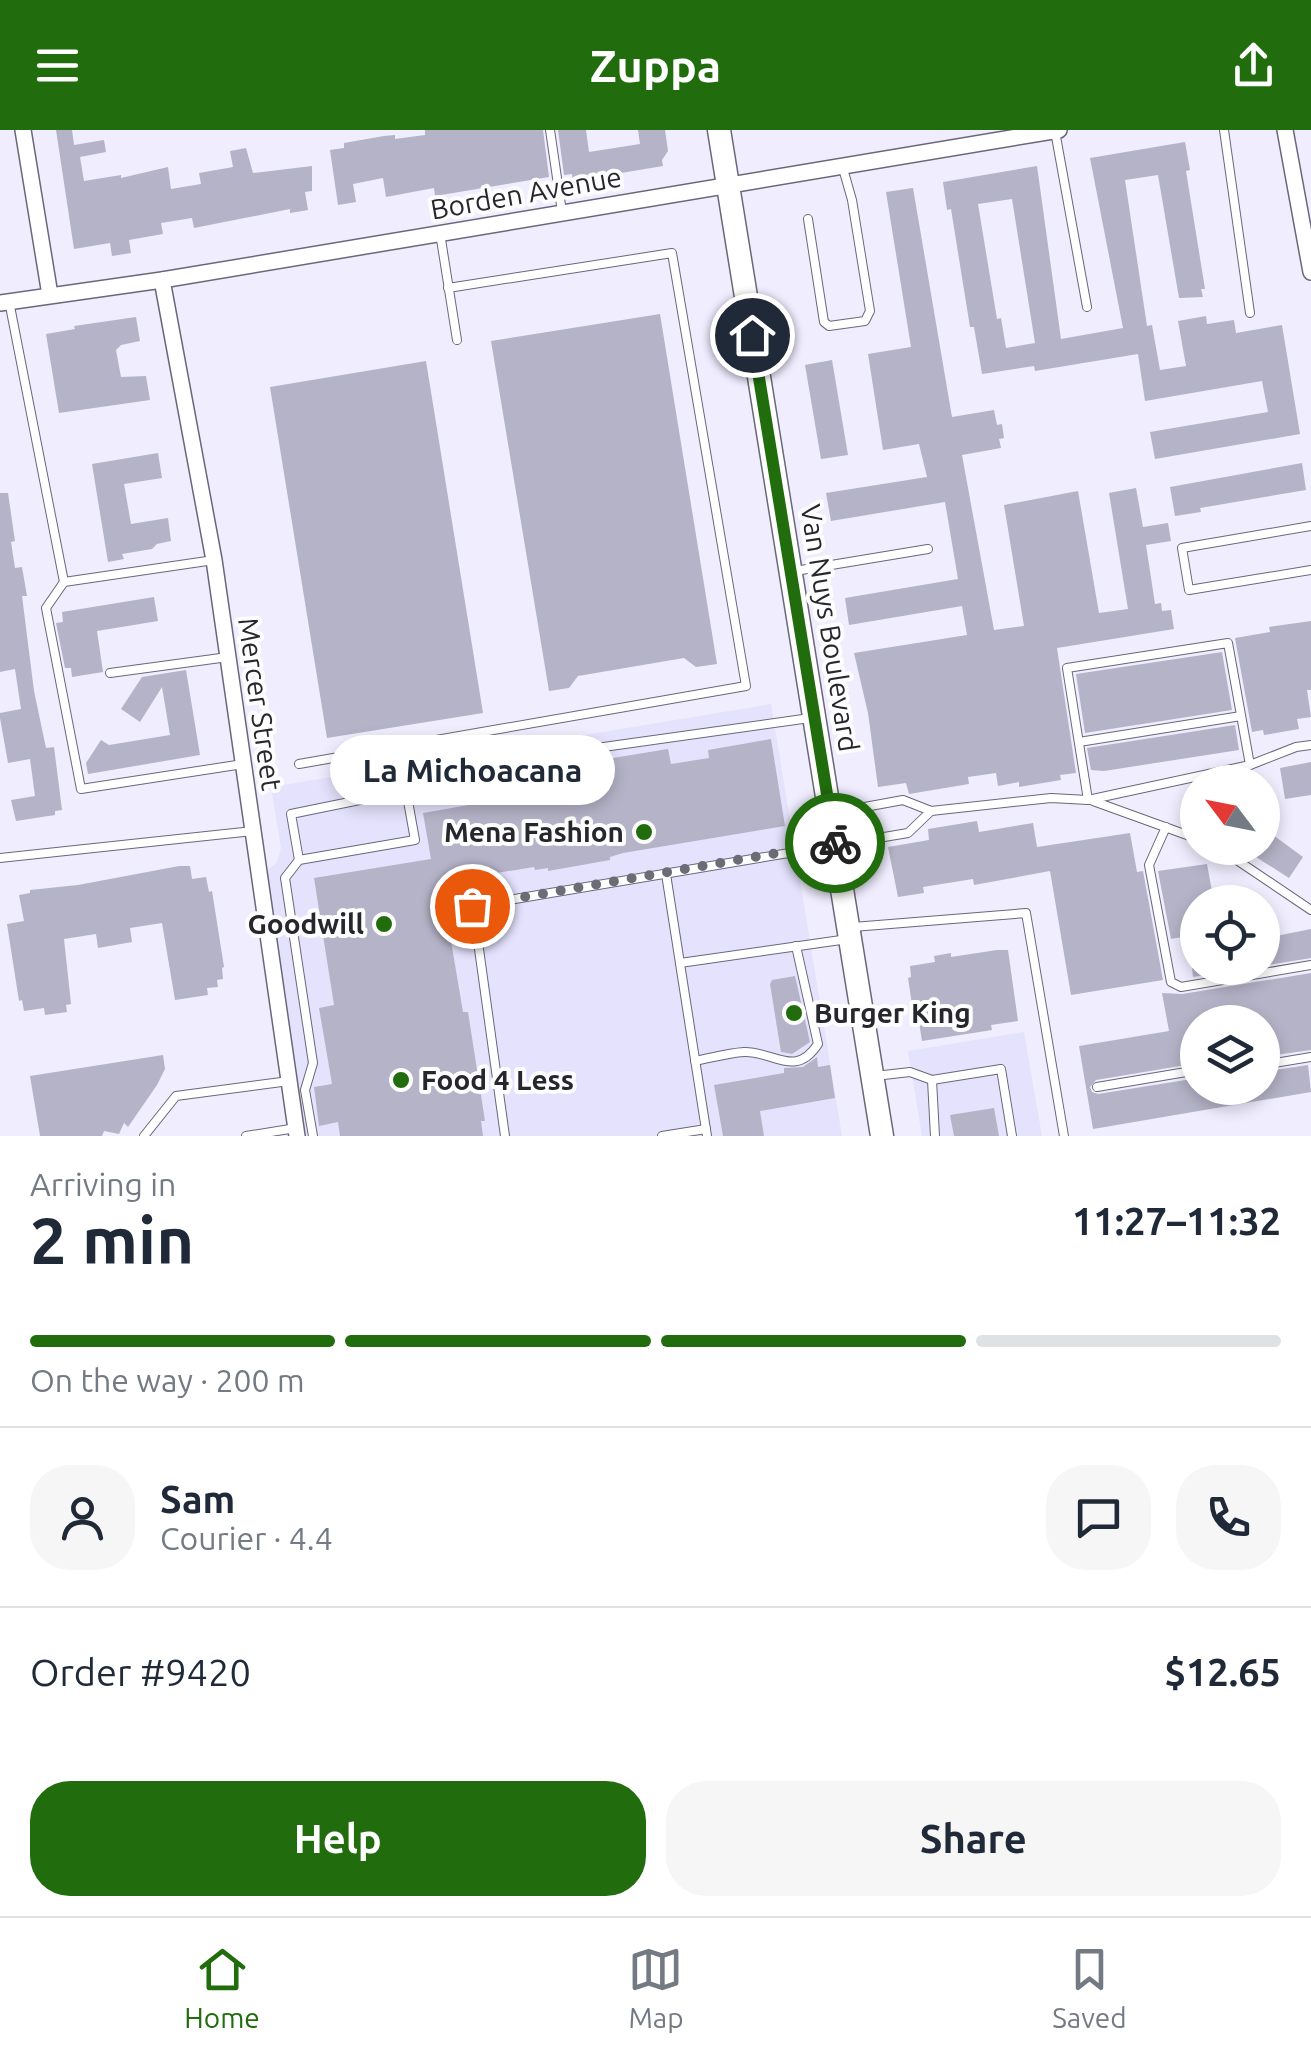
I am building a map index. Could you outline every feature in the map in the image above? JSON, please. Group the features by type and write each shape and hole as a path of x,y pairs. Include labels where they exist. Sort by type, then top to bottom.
{"main road":[{"name":"Van Nuys Boulevard","path":"719,130 882,1136"}],"street":[{"path":"23,130 50,295"},
{"name":"Borden Avenue","path":"4,302 162,280 1057,130"},
{"path":"1285,130 1304,189 1311,272"},
{"name":"Mercer Street","path":"162,280 214,560 297,1132"}],"lane":[{"path":"550,130 562,212"},
{"path":"1057,130 1087,308"},
{"path":"1224,130 1250,312"},
{"path":"808,219 824,322 829,326 865,320 870,312 852,200 842,166"},
{"path":"440,233 457,340"},
{"path":"299,764 746,686 672,253 448,288"},
{"path":"4,302 64,582 46,608 81,789 243,764"},
{"path":"1311,526 1182,548 1189,590 1311,570"},
{"path":"791,572 928,549"},
{"path":"64,582 214,560"},
{"path":"1088,800 1066,668 1228,643 1250,765 1311,744"},
{"path":"110,673 228,657"},
{"path":"1079,742 1241,716"},
{"path":"299,860 291,814 487,774 513,756 576,752 814,718"},
{"path":"830,813 903,800 932,812 1051,798 1088,800 1180,780"},
{"path":"313,1136 305,1090 314,1063 284,878 299,860 415,840 406,790"},
{"path":"1088,800 1180,832"},
{"path":"504,1136 472,906 908,833 932,812"},
{"path":"1166,828 1149,866 1171,982 1181,987 1311,965"},
{"path":"0,858 253,831"},
{"path":"1244,865 1311,910"},
{"path":"662,1136 706,1133 666,874"},
{"path":"680,963 796,946 849,933 1026,913 1064,1136"},
{"path":"695,1062 745,1052 798,1062 810,1055 818,1044 796,946"},
{"path":"1280,1062 1311,1057"},
{"path":"872,1076 910,1072 932,1080 1000,1070 1012,1136"},
{"path":"1097,1087 1180,1073"},
{"path":"932,1080 935,1136"},
{"path":"144,1136 176,1096 290,1081"},
{"path":"154,1122 159,1136"},
{"path":"246,1136 297,1132"}],"shaded area":[{"path":"771,704 842,1136 304,1136 262,876 277,862 281,848 271,787"},
{"path":"1024,1032 1042,1136 922,1136 908,1051"}],"building":[{"path":"56,130 72,130 74,145 104,140 106,152 80,157 84,181 121,178 168,167 171,189 201,184 199,173 233,167 230,151 246,148 253,173 312,166 312,191 305,192 308,210 290,213 290,209 194,228 192,218 161,223 163,234 129,240 131,253 112,256 110,243 74,249"},
{"path":"425,130 543,130 549,177 435,196 434,188 386,197 383,178 353,184 356,202 338,205 330,150 344,148 344,143 384,136 395,135 395,139 425,135"},
{"path":"558,130 586,130 589,152 640,144 638,130 665,130 668,151 663,166 573,181 572,174 564,175"},
{"path":"1185,142 1203,297 1179,298 1158,175 1125,180 1147,326 1152,325 1160,370 1186,366 1178,321 1206,316 1207,324 1234,320 1236,333 1282,325 1300,434 1155,459 1150,432 1268,412 1262,381 1145,401 1138,354 1035,371 1034,366 982,374 943,182 1037,166 1061,339 1123,328 1090,158","holes":["1012,199 1035,343 1006,348 1001,318 997,319 978,204"]},
{"path":"913,188 952,417 994,410 997,425 1002,424 1001,448 962,455 994,630 1024,626 1004,505 1078,491 1099,613 1128,609 1109,493 1136,488 1143,527 1168,523 1171,541 1146,545 1155,604 1161,603 1162,611 1171,610 1174,629 1057,648 1076,773 1060,775 1061,780 998,786 996,773 968,777 969,784 909,794 906,783 878,787 868,713 854,653 967,635 962,606 849,625 845,598 958,579 945,502 831,521 826,493 927,477 919,444 883,450 868,354 911,347 886,192"},
{"path":"660,314 717,664 696,667 684,658 578,676 569,688 549,691 491,341"},
{"path":"136,317 140,341 116,350 121,377 146,376 150,400 59,413 46,334"},
{"path":"832,360 848,455 821,459 805,365"},
{"path":"426,361 483,713 327,738 270,387"},
{"path":"158,453 162,478 124,484 131,524 168,518 171,541 122,554 124,559 108,562 92,464"},
{"path":"1302,463 1306,490 1175,516 1170,487"},
{"path":"0,493 8,493 15,568 22,567 27,596 22,596 34,691 46,748 54,747 62,810 55,811 55,815 16,821 11,800 35,796 30,759 8,763 0,718 0,713 21,709 15,669 0,672"},
{"path":"154,597 158,621 97,631 103,672 72,677 71,668 65,668 56,623 63,622 62,612"},
{"path":"1311,621 1311,690 1307,690 1311,717 1297,719 1299,729 1264,735 1263,730 1252,732 1235,638 1270,632 1269,627"},
{"path":"1222,652 1232,710 1085,733 1076,674"},
{"path":"186,670 200,755 88,774 86,763 101,740 109,745 170,735 162,687 140,722 121,709 142,677"},
{"path":"1235,725 1239,750 1091,770 1087,748"},
{"path":"771,739 785,826 623,853 610,860 548,871 534,867 441,882 463,1012 468,1012 485,1121 481,1121 483,1136 340,1136 338,1122 319,1126 314,1087 332,1084 319,1008 334,1005 314,878 431,859 423,813 503,799 501,785 507,784 505,776 540,770 539,760 569,758 570,765 668,749 671,764 709,758 708,750"},
{"path":"1311,762 1311,795 1285,799 1280,768"},
{"path":"977,821 979,832 1033,823 1037,847 1130,833 1137,872 1143,871 1163,980 1071,995 1050,871 974,885 973,879 923,887 924,893 898,897 888,847 929,840 928,829"},
{"path":"1280,840 1303,857 1289,878 1269,865 1280,865"},
{"path":"1207,865 1211,885 1180,885 1180,937 1171,939 1158,871"},
{"path":"190,866 192,879 206,877 209,892 212,891 224,967 218,987 207,988 208,995 175,1000 162,923 130,928 132,942 98,948 96,934 64,939 71,1004 66,1005 67,1012 45,1015 44,1008 24,1011 7,924 24,921 19,895"},
{"path":"1311,929 1311,958 1280,963 1280,935"},
{"path":"1008,950 1018,1021 991,1025 992,1030 922,1041 917,1010 913,1011 910,966 935,962 934,956"},
{"path":"1311,973 1311,1050 1280,1054 1280,1005 1180,1005 1180,1066 1096,1080 1090,1087 1092,1092 1180,1081 1180,1105 1234,1105 1093,1129 1079,1046 1169,1031 1162,993 1280,985 1280,978"},
{"name":"Burger King","path":"795,976 810,1042 792,1054 781,1052 770,984 772,980"},
{"path":"163,1055 165,1069 157,1085 119,1134 104,1131 102,1136 40,1136 30,1076"},
{"path":"817,1057 818,1067 830,1065 835,1098 760,1111 764,1136 723,1136 714,1085 784,1073 784,1068 803,1067"},
{"path":"1308,1065 1311,1092 1280,1097 1280,1069"},
{"path":"994,1108 999,1136 954,1136 950,1115"}],"way so far":[{"path":"472,906 835,843"}],"place":[{"name":"Mena Fashion","path":"644,832"},
{"name":"La Michoacana","path":"472,906"},
{"name":"Goodwill","path":"384,924"},
{"name":"Burger King","path":"794,1013"},
{"name":"Food 4 Less","path":"401,1080"}],"route":[{"path":"752,335 835,843"}]}
